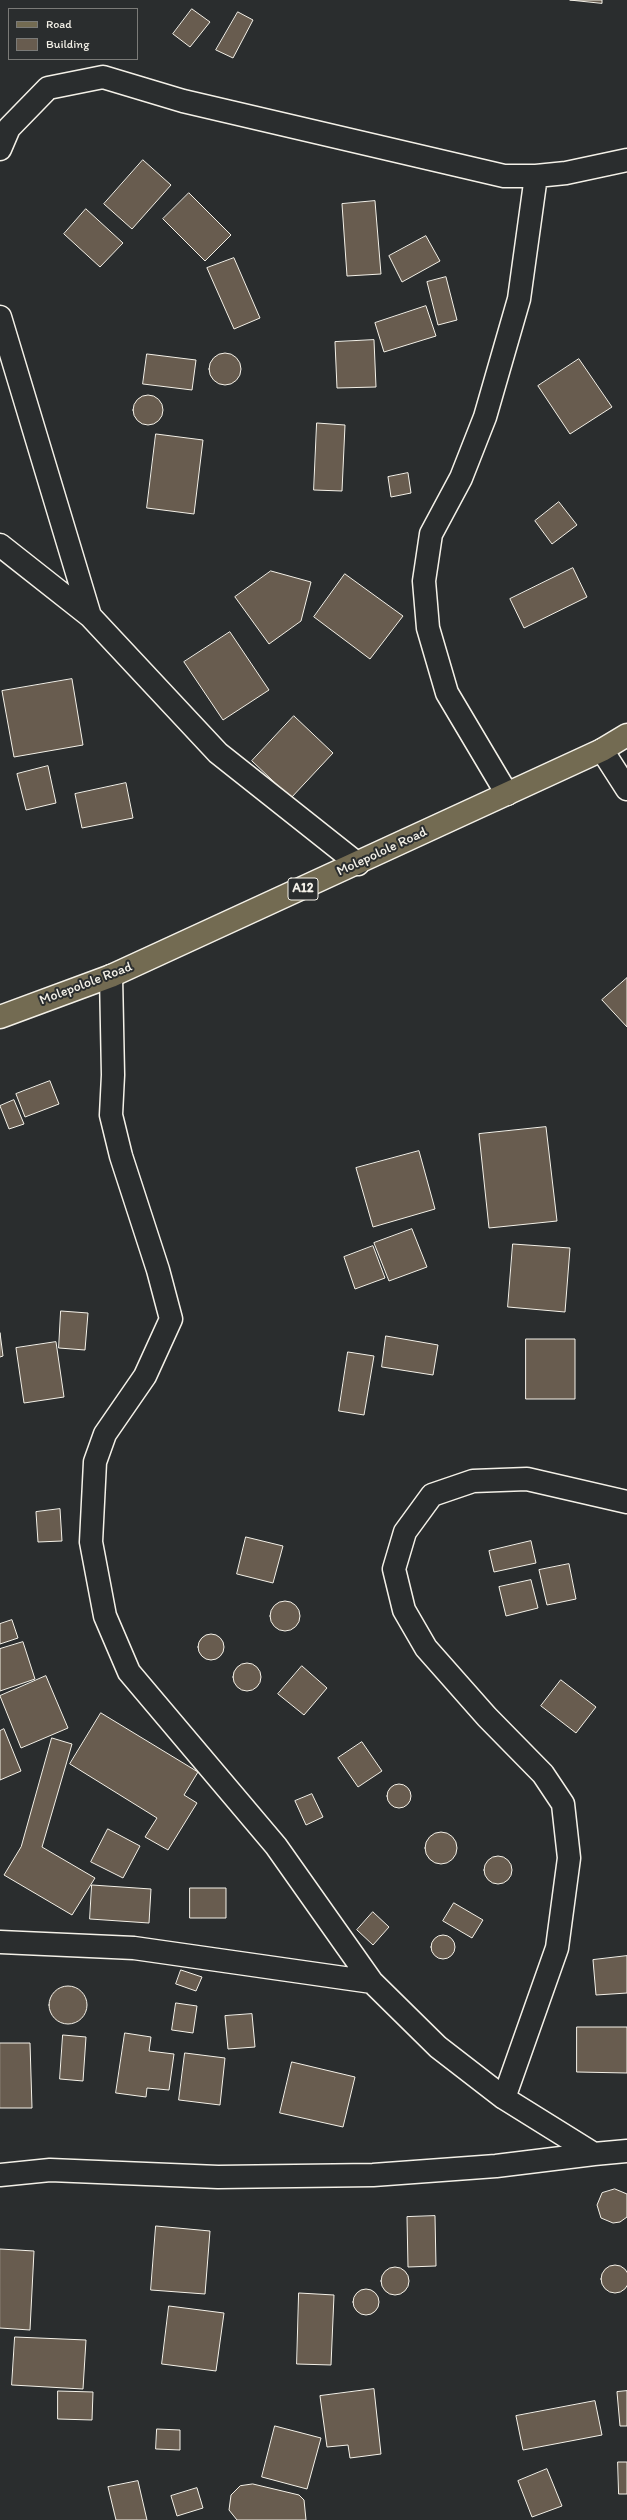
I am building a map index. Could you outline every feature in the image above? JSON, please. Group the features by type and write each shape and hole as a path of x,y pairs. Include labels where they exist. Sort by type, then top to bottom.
{"main road":[{"name":"Molepolole Road","path":"0,1017 111,976 358,864 602,750 627,735"}],"street":[{"path":"0,149 9,128 48,88 103,77 183,101 504,176 566,174 627,160"},
{"path":"507,794 447,692 428,628 424,581 430,534 461,478 485,417 519,299 536,176"},
{"path":"0,317 90,616"},
{"path":"0,545 90,616 218,753 358,864"},
{"path":"602,750 627,789"},
{"path":"111,976 113,1075 111,1115 121,1156 158,1270 171,1319 145,1376 104,1434 95,1462 91,1542 105,1616 129,1672 276,1846 372,1982 438,2047 504,2098 594,2154"},
{"path":"504,2098 557,1948 569,1858 564,1804 543,1774 487,1717 426,1648 404,1610 394,1569 405,1532 432,1495 473,1481 527,1479 627,1502"},
{"path":"0,1942 134,1948 372,1982"},
{"path":"0,2175 50,2170 218,2178 373,2176 496,2166 627,2151"}],"building":[{"path":"570,0 602,0 602,3"},
{"path":"192,9 210,22 190,47 173,34"},
{"path":"238,12 253,20 233,58 216,50"},
{"path":"143,160 171,185 132,229 104,204"},
{"path":"189,193 231,235 205,261 163,219"},
{"path":"375,201 381,274 347,276 342,204"},
{"path":"86,209 123,243 100,267 64,234"},
{"path":"426,236 440,261 402,282 389,256"},
{"path":"234,258 260,318 234,329 207,268"},
{"path":"446,277 457,320 438,325 427,282"},
{"path":"426,306 436,336 384,352 375,323"},
{"path":"374,340 376,387 337,388 335,342"},
{"path":"225,353 231,354 238,360 241,369 240,375 234,382 225,385 219,384 212,378 209,369 210,363 216,356"},
{"path":"147,354 196,360 192,390 143,384"},
{"path":"579,359 612,407 570,434 538,386"},
{"path":"148,395 159,399 163,410 159,421 148,425 137,421 133,410 137,399"},
{"path":"317,423 345,425 342,491 314,490"},
{"path":"156,434 203,440 194,514 147,508"},
{"path":"408,473 411,493 391,497 388,477"},
{"path":"559,502 577,525 552,544 535,521"},
{"path":"573,568 587,597 524,628 510,599"},
{"path":"271,571 311,582 301,621 269,644 235,597"},
{"path":"345,574 403,616 370,659 314,617"},
{"path":"230,632 269,690 223,720 184,662"},
{"path":"72,679 83,745 14,757 2,691"},
{"path":"294,716 333,753 291,798 252,761"},
{"path":"48,766 56,803 26,810 17,774"},
{"path":"126,783 133,818 82,828 75,794"},
{"path":"627,978 627,1027 602,1000"},
{"path":"50,1081 59,1104 25,1117 16,1094"},
{"path":"14,1100 24,1124 9,1129 0,1106"},
{"path":"546,1127 557,1221 489,1228 479,1134"},
{"path":"419,1151 435,1209 373,1227 356,1168"},
{"path":"412,1229 427,1267 389,1281 374,1243"},
{"path":"513,1244 570,1248 565,1312 508,1307"},
{"path":"373,1246 385,1278 355,1289 344,1257"},
{"path":"61,1311 88,1313 85,1350 59,1348"},
{"path":"0,1333 3,1356 0,1357"},
{"path":"386,1336 438,1345 433,1375 382,1367"},
{"path":"526,1339 575,1339 575,1399 526,1399"},
{"path":"56,1342 64,1397 24,1403 16,1348"},
{"path":"348,1352 374,1356 364,1415 339,1411"},
{"path":"60,1509 62,1541 38,1542 36,1512"},
{"path":"246,1537 283,1546 273,1583 237,1574"},
{"path":"531,1541 536,1563 494,1572 489,1551"},
{"path":"569,1564 576,1599 547,1605 539,1570"},
{"path":"531,1580 538,1608 506,1616 499,1587"},
{"path":"285,1601 296,1605 300,1616 296,1627 285,1631 274,1627 270,1616 274,1605"},
{"path":"12,1620 18,1638 0,1644 0,1624"},
{"path":"211,1634 220,1638 224,1647 220,1656 211,1660 202,1656 198,1647 202,1638"},
{"path":"23,1642 35,1679 0,1691 0,1649"},
{"path":"247,1663 257,1667 261,1677 257,1687 247,1691 237,1687 233,1677 237,1667"},
{"path":"302,1666 327,1688 304,1715 278,1694"},
{"path":"46,1676 68,1728 21,1748 0,1696"},
{"path":"561,1680 596,1707 576,1733 541,1706"},
{"path":"101,1713 198,1772 184,1795 197,1803 168,1850 145,1837 157,1818 70,1764"},
{"path":"4,1729 21,1771 0,1780 0,1731"},
{"path":"52,1738 72,1744 42,1847 95,1878 72,1915 4,1875 21,1847"},
{"path":"362,1742 382,1771 358,1787 338,1758"},
{"path":"399,1784 408,1787 411,1796 408,1805 399,1808 390,1805 387,1796 390,1787"},
{"path":"312,1794 323,1817 306,1825 295,1801"},
{"path":"108,1829 140,1846 123,1878 91,1862"},
{"path":"441,1832 450,1835 454,1839 457,1848 454,1857 450,1861 441,1864 432,1861 428,1857 425,1848 428,1839 432,1835"},
{"path":"498,1856 508,1860 512,1870 508,1880 498,1884 488,1880 484,1870 488,1860"},
{"path":"92,1885 151,1889 149,1923 90,1919"},
{"path":"190,1888 226,1888 226,1918 190,1918"},
{"path":"454,1903 483,1920 472,1938 443,1921"},
{"path":"373,1912 389,1927 373,1945 357,1930"},
{"path":"443,1935 452,1938 455,1947 452,1956 443,1959 434,1956 431,1947 434,1938"},
{"path":"627,1956 627,1993 596,1995 593,1960"},
{"path":"181,1970 202,1977 196,1991 176,1984"},
{"path":"64,1986 72,1986 82,1991 86,1998 86,2012 82,2019 72,2024 64,2024 54,2019 52,2016 49,2009 49,2001 54,1991 57,1989"},
{"path":"176,2003 197,2006 193,2033 172,2030"},
{"path":"252,2014 255,2047 228,2049 225,2016"},
{"path":"577,2027 627,2027 627,2073 577,2072"},
{"path":"125,2033 151,2037 149,2051 174,2054 169,2090 147,2088 146,2097 116,2093"},
{"path":"63,2035 86,2037 83,2081 60,2079"},
{"path":"0,2043 30,2043 32,2108 0,2108"},
{"path":"185,2053 225,2058 220,2105 179,2100"},
{"path":"292,2062 355,2077 343,2127 280,2113"},
{"path":"615,2189 627,2194 627,2217 620,2222 613,2223 601,2218 597,2205 602,2193"},
{"path":"435,2216 436,2266 408,2267 407,2217"},
{"path":"156,2226 210,2231 205,2294 151,2290"},
{"path":"0,2249 34,2251 30,2330 0,2328"},
{"path":"615,2265 625,2269 628,2274 628,2284 625,2289 615,2293 605,2289 601,2279 605,2269"},
{"path":"395,2267 401,2268 405,2271 408,2275 408,2287 405,2291 401,2294 395,2295 389,2294 385,2291 382,2287 381,2281 382,2275 385,2271 389,2268"},
{"path":"366,2289 375,2293 379,2302 375,2311 366,2315 357,2311 353,2302 357,2293"},
{"path":"299,2293 334,2295 331,2365 297,2364"},
{"path":"169,2306 224,2313 216,2371 162,2364"},
{"path":"15,2337 86,2340 83,2389 12,2385"},
{"path":"374,2389 381,2454 350,2458 348,2445 327,2447 320,2396"},
{"path":"58,2391 93,2392 92,2420 58,2419"},
{"path":"627,2391 627,2426 620,2426 617,2392"},
{"path":"595,2401 602,2435 523,2450 516,2416"},
{"path":"275,2426 321,2438 307,2489 262,2477"},
{"path":"157,2429 180,2430 180,2450 156,2449"},
{"path":"618,2462 627,2462 627,2494 619,2494"},
{"path":"547,2469 562,2506 532,2517 518,2481"},
{"path":"138,2481 147,2520 116,2520 108,2487"},
{"path":"253,2484 299,2495 304,2500 306,2520 237,2520 229,2510 231,2495 240,2486"},
{"path":"197,2488 203,2508 177,2516 171,2496"}]}
